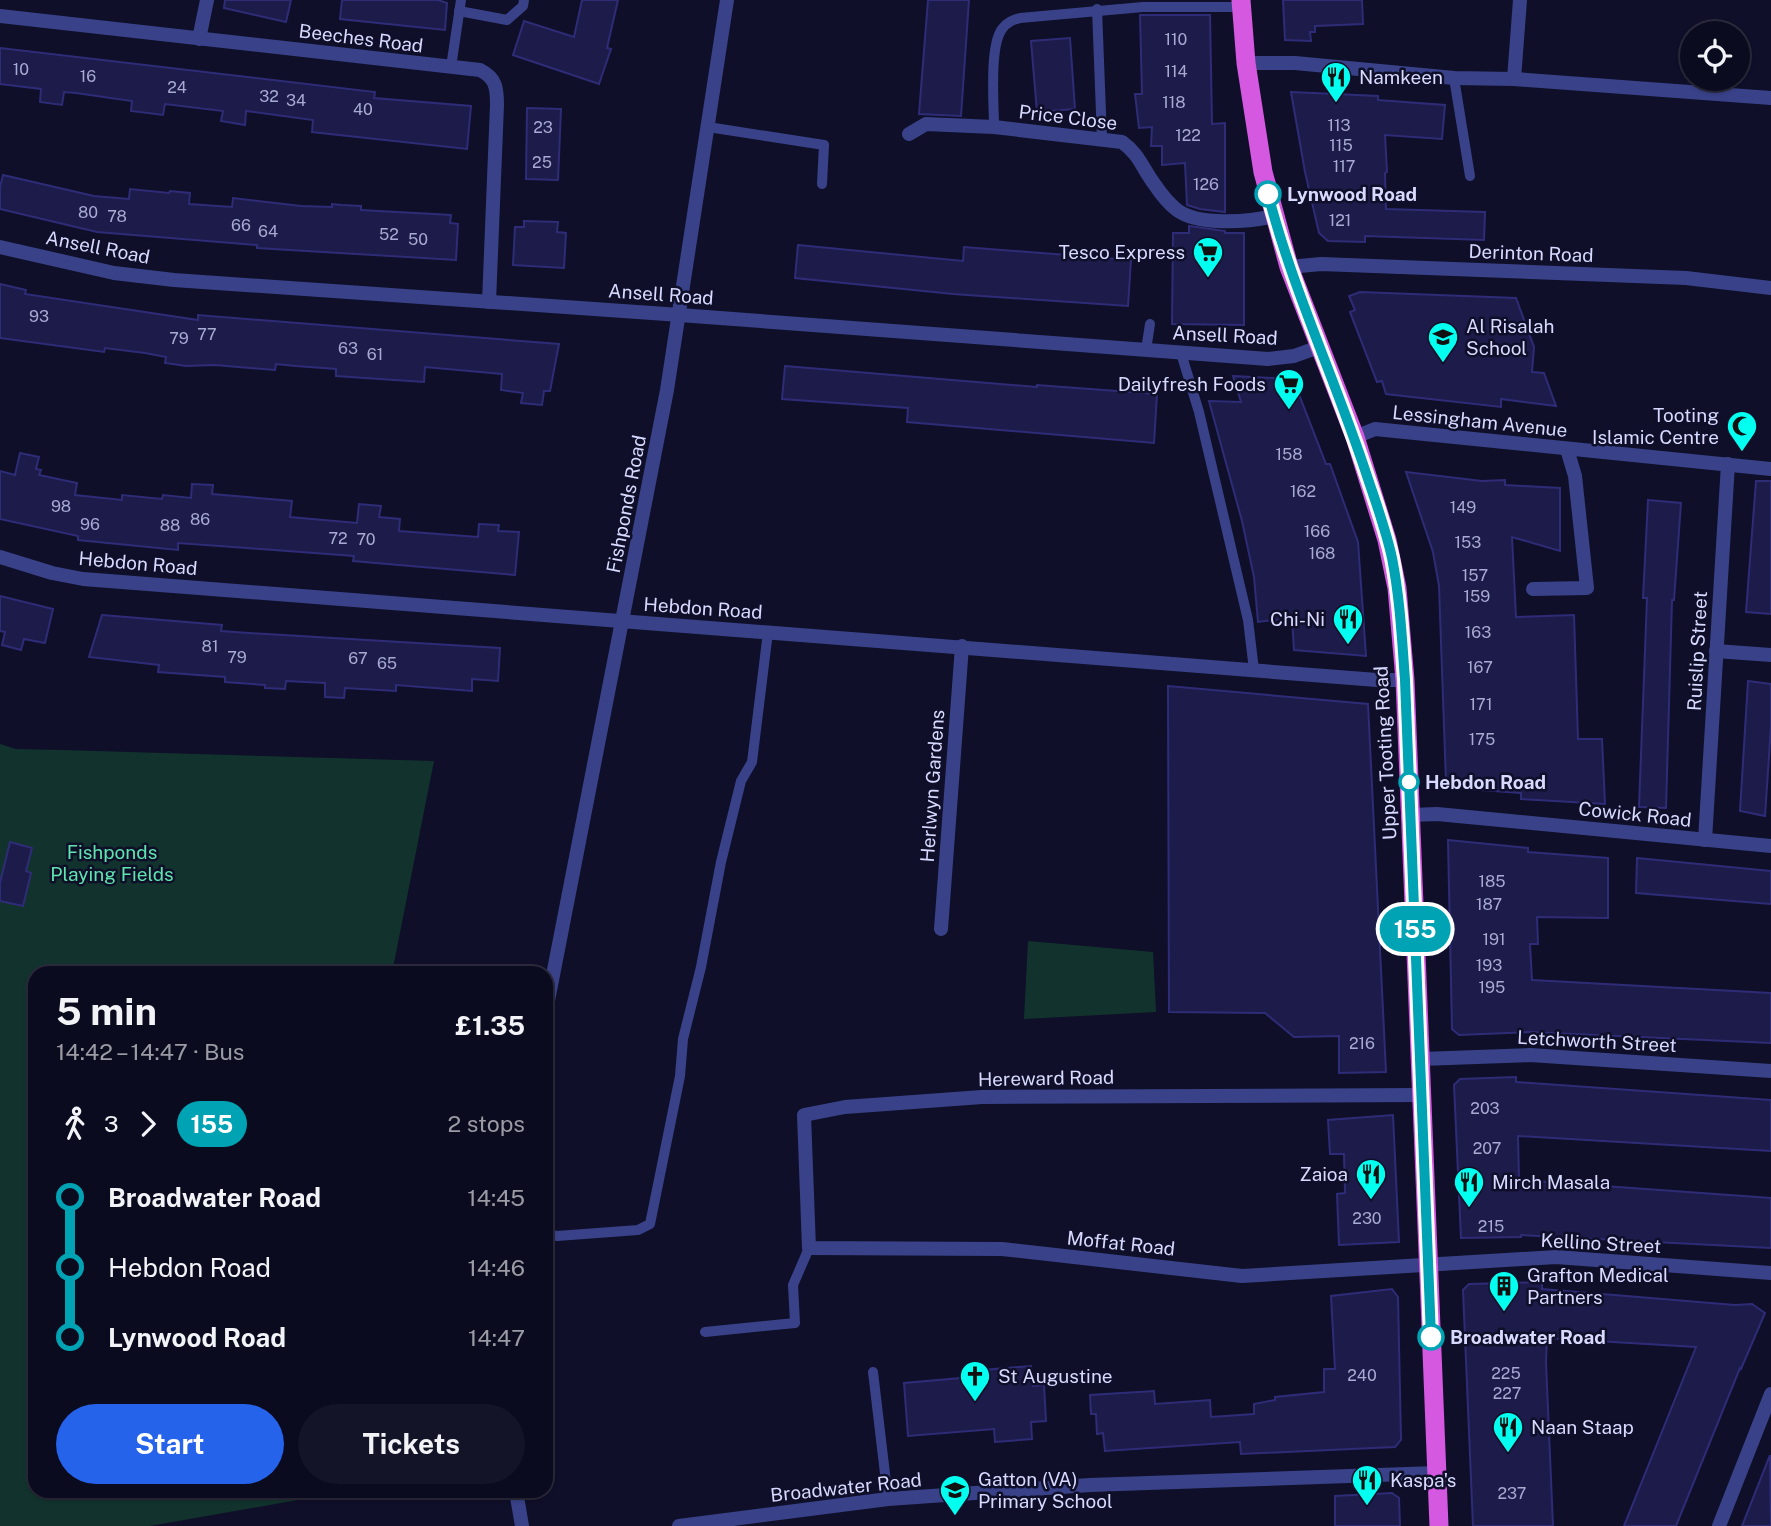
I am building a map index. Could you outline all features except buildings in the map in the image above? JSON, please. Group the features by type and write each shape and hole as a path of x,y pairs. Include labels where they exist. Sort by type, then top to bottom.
{"highway":[{"name":"Upper Tooting Road","path":"1241,3 1263,172 1274,216 1289,267 1354,437 1392,559 1405,680 1438,1526"}],"street":[{"path":"200,39 207,0"},
{"name":"Fishponds Road","path":"553,976 667,390 727,0"},
{"path":"1514,79 1520,0"},
{"name":"Beeches Road","path":"0,16 480,70 492,78 495,84 497,105 489,302"},
{"path":"1247,63 1295,62 1454,78 1514,79 1771,98"},
{"name":"Price Close","path":"909,134 926,124 994,128 1122,142 1133,150 1153,182 1179,212 1220,221 1255,220 1274,216"},
{"name":"Ansell Road","path":"0,247 114,273 150,277 1279,359 1319,347"},
{"name":"Derinton Road","path":"1289,267 1321,264 1686,278 1771,288"},
{"name":"Lessingham Avenue","path":"1354,437 1375,429 1771,469"},
{"path":"1533,589 1587,588 1575,476 1567,449"},
{"name":"Ruislip Street","path":"1705,840 1728,464"},
{"name":"Hebdon Road","path":"0,556 52,573 83,579 1405,680"},
{"name":"Herlwyn Gardens","path":"941,929 962,646"},
{"path":"1716,651 1771,655"},
{"name":"Cowick Road","path":"1410,815 1437,814 1498,819 1771,846"},
{"name":"Letchworth Street","path":"1421,1059 1530,1055 1771,1071"},
{"name":"Hereward Road","path":"809,1248 804,1115 845,1107 982,1097 1421,1095"},
{"name":"Moffat Road","path":"809,1248 1002,1249 1241,1276 1321,1273 1428,1263"},
{"name":"Kellino Street","path":"1428,1263 1556,1256 1771,1273"},
{"path":"1719,1526 1771,1394"},
{"name":"Broadwater Road","path":"679,1526 888,1499 1090,1485 1436,1473"},
{"path":"517,1498 522,1526"}],"lane":[{"path":"451,67 460,6 507,20 523,6 524,0"},
{"path":"994,128 994,56 1000,30 1009,21 1097,9 1241,3"},
{"path":"1097,9 1102,139"},
{"path":"1454,78 1470,176"},
{"path":"708,127 824,145 822,184"},
{"path":"1146,350 1150,324"},
{"path":"1181,353 1199,412 1248,620 1254,670"},
{"path":"553,1235 638,1230 650,1224 680,1076 683,1039 701,967 721,862 741,781 752,762 768,632"},
{"path":"705,1332 795,1324 793,1285 798,1267 809,1248"},
{"path":"873,1372 888,1499"}],"green space":[{"name":"Fishponds Playing Fields","path":"0,744 16,749 434,761 393,966 28,966 28,1498 309,1498 150,1526 0,1526"},
{"path":"1028,941 1153,952 1156,1012 1024,1019"}],"bus line":[{"name":"155","path":"1268,194 1289,267 1371,486 1392,559 1397,588 1405,680 1431,1337"}],"place":[{"name":"Namkeen","path":"1336,104"},
{"name":"Lynwood Road","path":"1268,194"},
{"name":"Tesco Express","path":"1208,279"},
{"name":"Al Risalah School","path":"1443,364"},
{"name":"Dailyfresh Foods","path":"1289,411"},
{"name":"Tooting Islamic Centre","path":"1742,453"},
{"name":"Chi-Ni","path":"1348,646"},
{"name":"Hebdon Road","path":"1409,782"},
{"name":"Zaioa","path":"1371,1201"},
{"name":"Mirch Masala","path":"1469,1209"},
{"name":"Grafton Medical Partners","path":"1504,1313"},
{"name":"Broadwater Road","path":"1431,1337"},
{"name":"St Augustine","path":"975,1403"},
{"name":"Naan Staap","path":"1508,1454"},
{"name":"Kaspa's","path":"1367,1507"},
{"name":"Gatton (VA) Primary School","path":"955,1517"}]}
